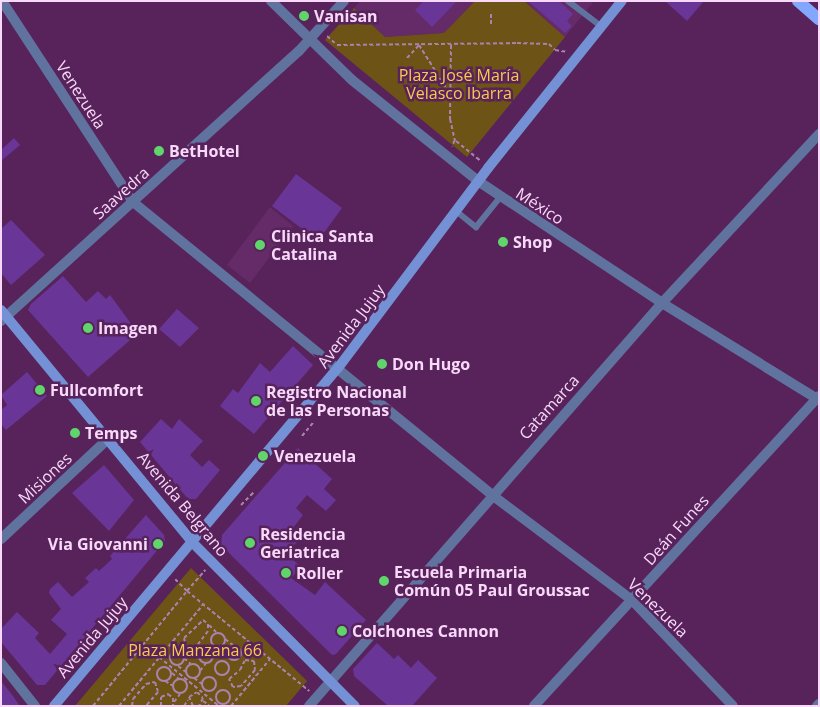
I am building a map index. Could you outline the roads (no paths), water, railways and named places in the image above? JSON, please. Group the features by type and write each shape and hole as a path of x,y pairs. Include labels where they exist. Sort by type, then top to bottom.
{"main road":[{"name":"Avenida Jujuy","path":"54,706 338,368 488,168 622,1"},
{"path":"798,1 819,19"},
{"name":"Avenida Belgrano","path":"3,316 108,439 192,542 355,706"}],"street":[{"name":"Venezuela","path":"2,1 133,202 492,494 632,600 733,706"},
{"name":"México","path":"271,1 352,80 500,197 662,303 818,398"},
{"name":"Saavedra","path":"3,316 133,202 309,40 344,1"},
{"name":"Catamarca","path":"309,706 492,494 662,303 819,134"},
{"name":"Deán Funes","path":"534,706 818,398"},
{"name":"Misiones","path":"1,539 108,439"},
{"path":"1,663 35,706"}],"lane":[{"path":"568,1 602,27"},
{"path":"456,211 476,227 500,197"}],"place":[{"name":"Vanisan","path":"304,16"},
{"name":"BetHotel","path":"159,151"},
{"name":"Shop","path":"503,242"},
{"name":"Clinica Santa Catalina","path":"260,245"},
{"name":"Imagen","path":"88,328"},
{"name":"Don Hugo","path":"382,364"},
{"name":"Fullcomfort","path":"40,390"},
{"name":"Registro Nacional de las Personas","path":"256,401"},
{"name":"Temps","path":"75,433"},
{"name":"Venezuela","path":"263,456"},
{"name":"Residencia Geriatrica","path":"250,543"},
{"name":"Via Giovanni","path":"158,544"},
{"name":"Roller","path":"286,573"},
{"name":"Escuela Primaria Común 05 Paul Groussac","path":"384,581"},
{"name":"Colchones Cannon","path":"342,631"}],"park label":[{"name":"Plaza José María Velasco Ibarra","path":"459,84"},
{"name":"Plaza Manzana 66","path":"195,650"}]}
